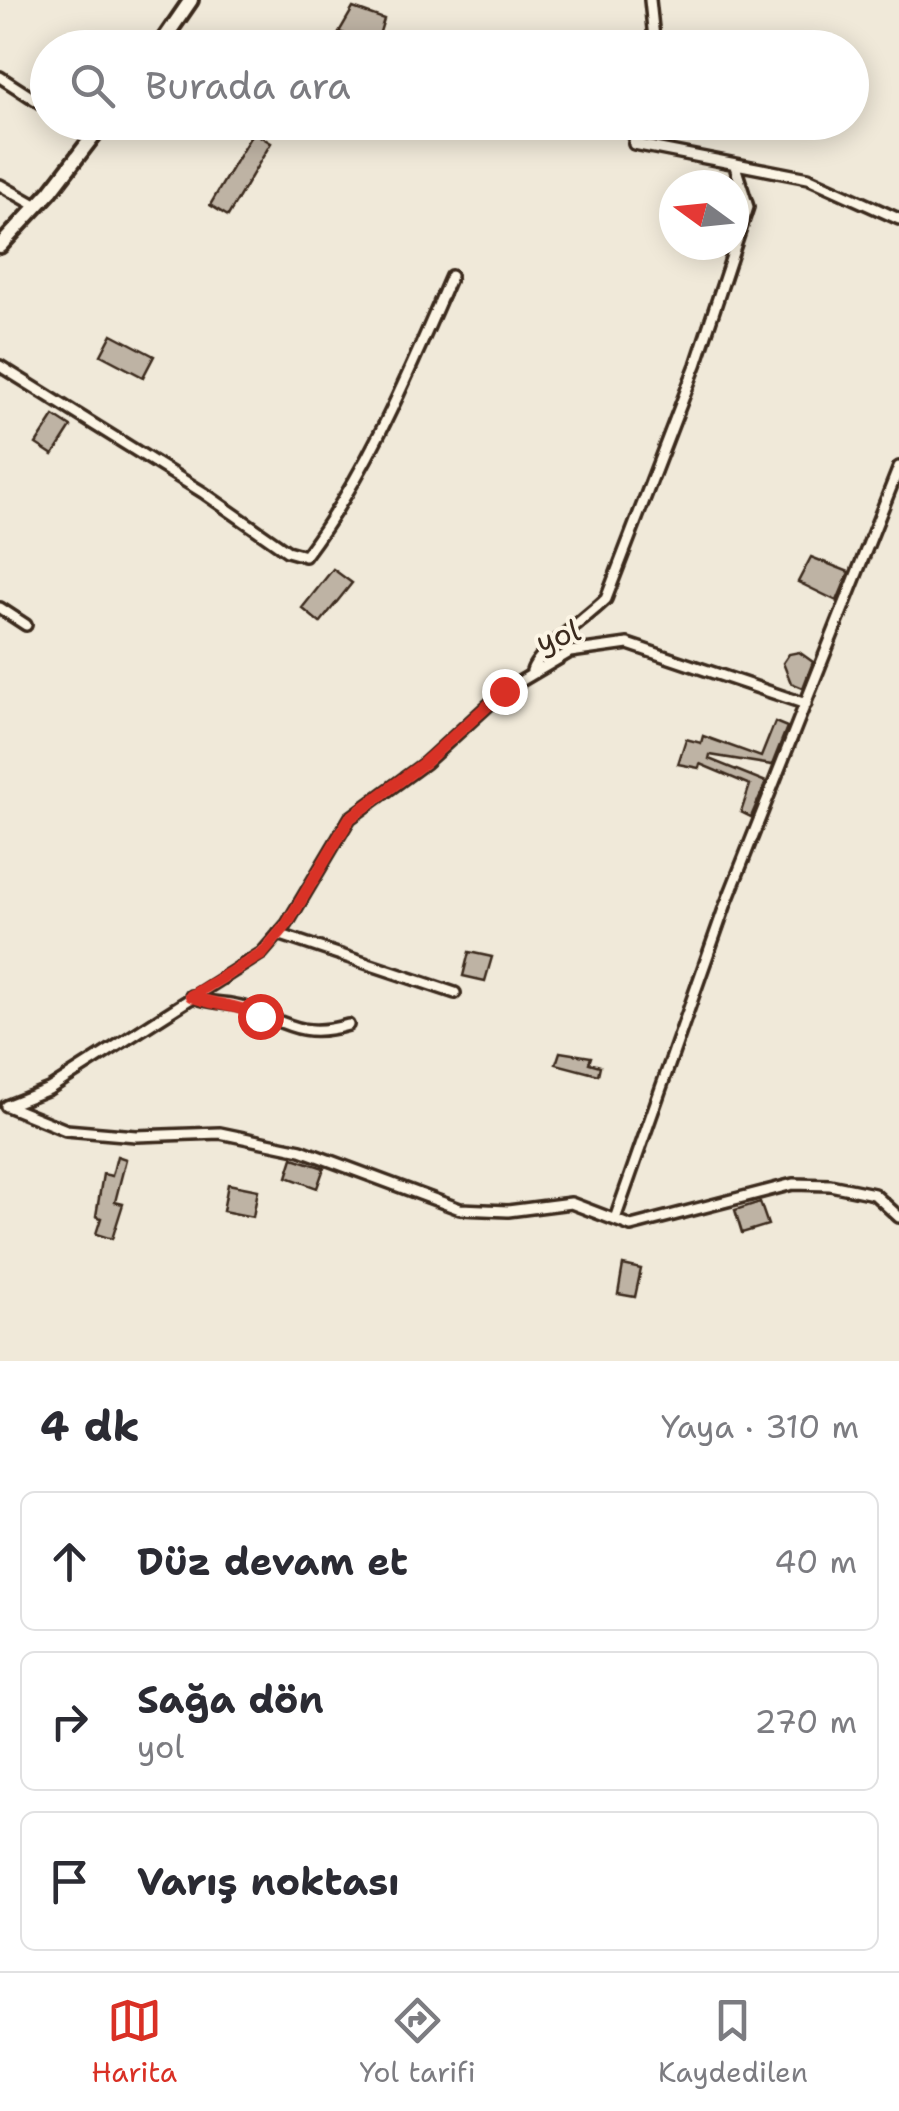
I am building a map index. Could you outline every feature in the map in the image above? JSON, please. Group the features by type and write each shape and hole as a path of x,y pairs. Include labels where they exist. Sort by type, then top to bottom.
{"main road":[{"path":"170,30 191,0"},
{"path":"0,246 91,140"}],"street":[{"path":"650,0 654,30"},
{"path":"0,77 30,96"},
{"path":"634,140 634,144 808,178 899,219"},
{"path":"532,672 536,658 578,627 606,598 696,364 748,207 735,166"},
{"path":"0,186 38,206"},
{"path":"0,366 204,492 287,551 305,556 372,452 451,276"},
{"path":"615,1219 724,906 896,483 899,466"},
{"path":"0,608 26,625"},
{"name":"yol","path":"3,1105 49,1089 252,960 278,934 350,818 424,763 504,691 570,652 628,644 806,704"},
{"path":"278,934 454,993"},
{"path":"191,996 212,1005 241,1006 302,1032 348,1025"},
{"path":"3,1105 66,1130 136,1136 220,1133 301,1150 460,1209 508,1211 572,1203 631,1226 793,1184 830,1184 874,1194 899,1217"}],"building":[{"path":"353,8 384,19 381,30 340,30"},
{"path":"248,140 271,143 228,216 210,205"},
{"path":"112,334 154,356 143,377 101,355"},
{"path":"54,416 71,427 53,455 36,444"},
{"path":"811,557 849,572 837,601 798,582"},
{"path":"333,569 352,583 320,623 302,608"},
{"path":"799,652 813,662 803,688 791,683 783,663 789,654"},
{"path":"775,722 787,727 772,765 710,755 709,759 766,782 751,817 741,812 750,785 700,764 699,768 678,764 686,739 701,743 703,736 761,757"},
{"path":"469,952 492,957 485,981 463,976"},
{"path":"560,1052 591,1057 589,1063 600,1066 598,1075 556,1064"},
{"path":"117,1156 126,1159 115,1202 123,1204 112,1239 96,1234 101,1218 96,1216 103,1174 112,1176"},
{"path":"293,1158 324,1168 317,1188 287,1177"},
{"path":"228,1184 258,1190 253,1217 223,1211"},
{"path":"760,1202 768,1225 742,1233 735,1210"},
{"path":"623,1265 641,1269 635,1297 618,1294"}],"route":[{"path":"260,1016 241,1006 212,1005 191,996 262,954 287,924 323,856 350,818 424,763 504,691"}]}
